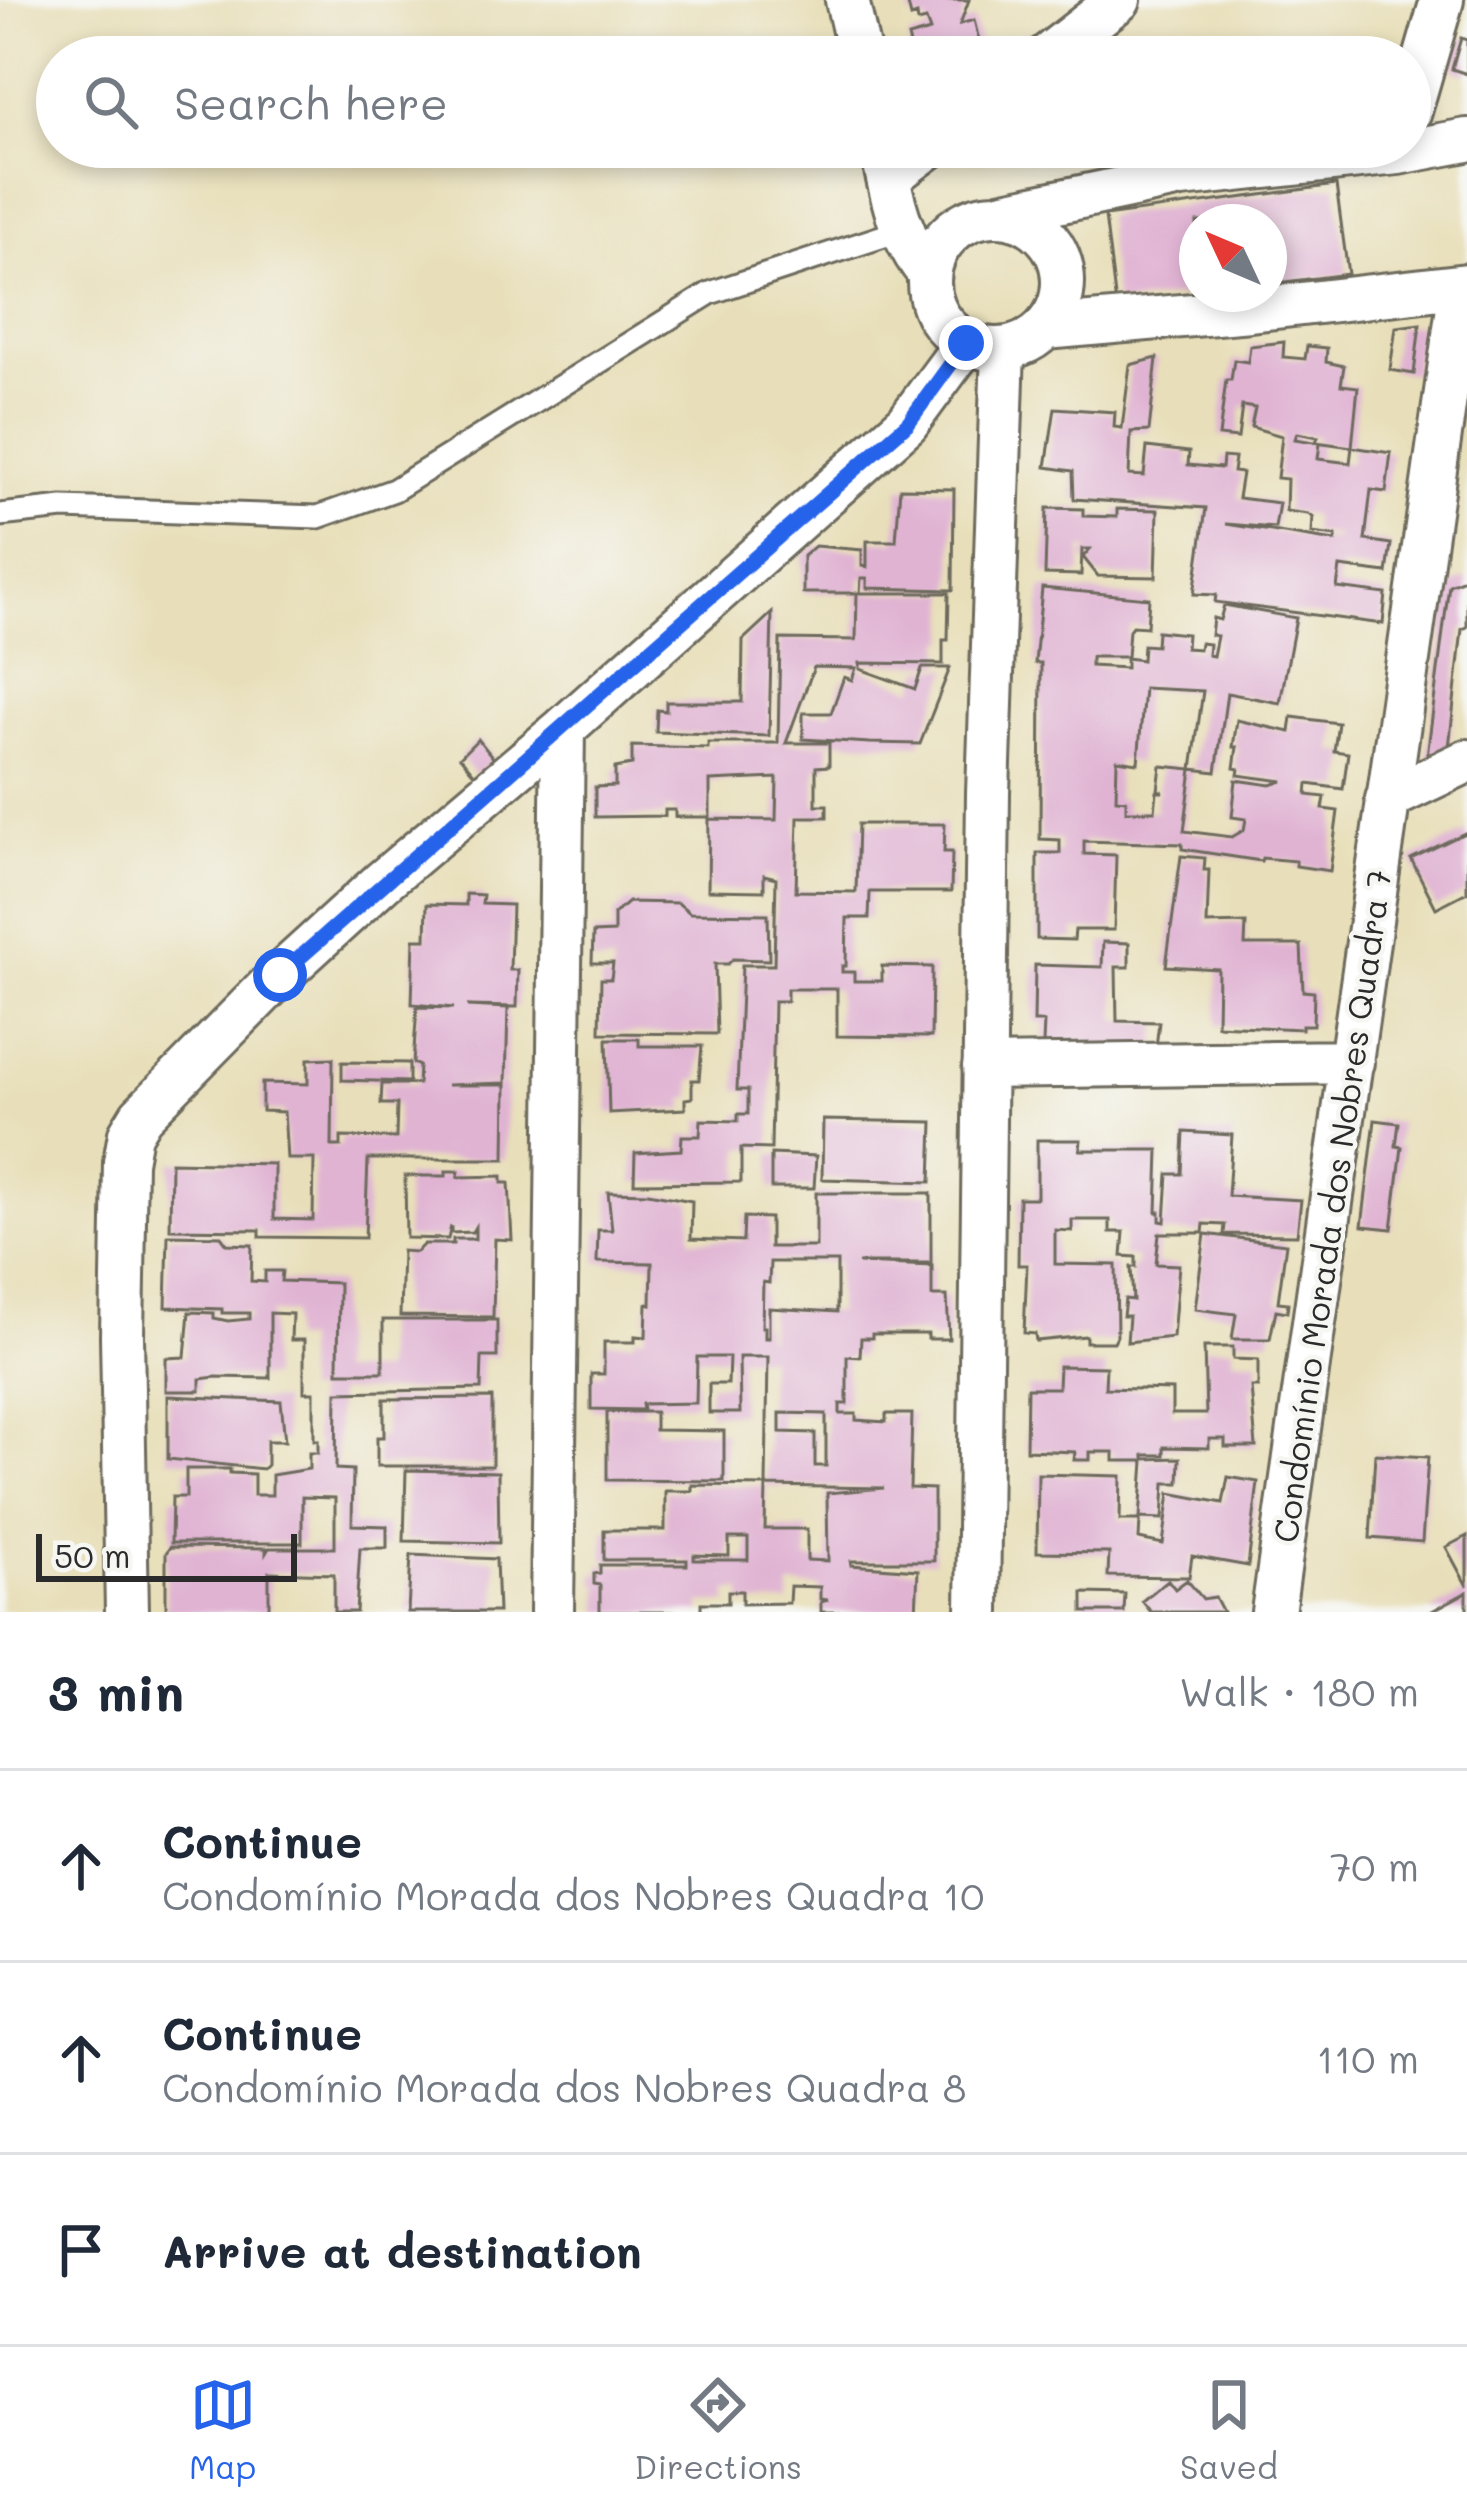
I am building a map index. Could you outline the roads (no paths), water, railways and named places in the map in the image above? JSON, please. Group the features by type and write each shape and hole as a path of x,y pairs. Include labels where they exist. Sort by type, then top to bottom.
{"street":[{"path":"847,0 855,36"},
{"path":"1073,36 1119,0"},
{"path":"1431,38 1442,0"},
{"path":"1431,145 1467,140"},
{"path":"886,168 902,230 914,256 929,273"},
{"path":"889,168 917,200 982,218 1026,221 1056,250 1063,269 1063,291 1045,328 1028,341 984,346 949,331 929,294 935,253 947,235 982,218 1181,176 1248,168"},
{"path":"1045,328 1464,286"},
{"name":"Condomínio Morada dos Nobres Quadra 7","path":"1273,1612 1464,286"},
{"path":"127,1612 123,1271 125,1162 134,1126 280,975 908,423 984,346"},
{"path":"978,1612 992,616 984,346"},
{"path":"552,1612 563,729"},
{"path":"1387,799 1467,761"},
{"path":"984,1066 1352,1062"}],"lane":[{"path":"0,515 63,508 318,517 394,490 710,293 902,230"}]}
